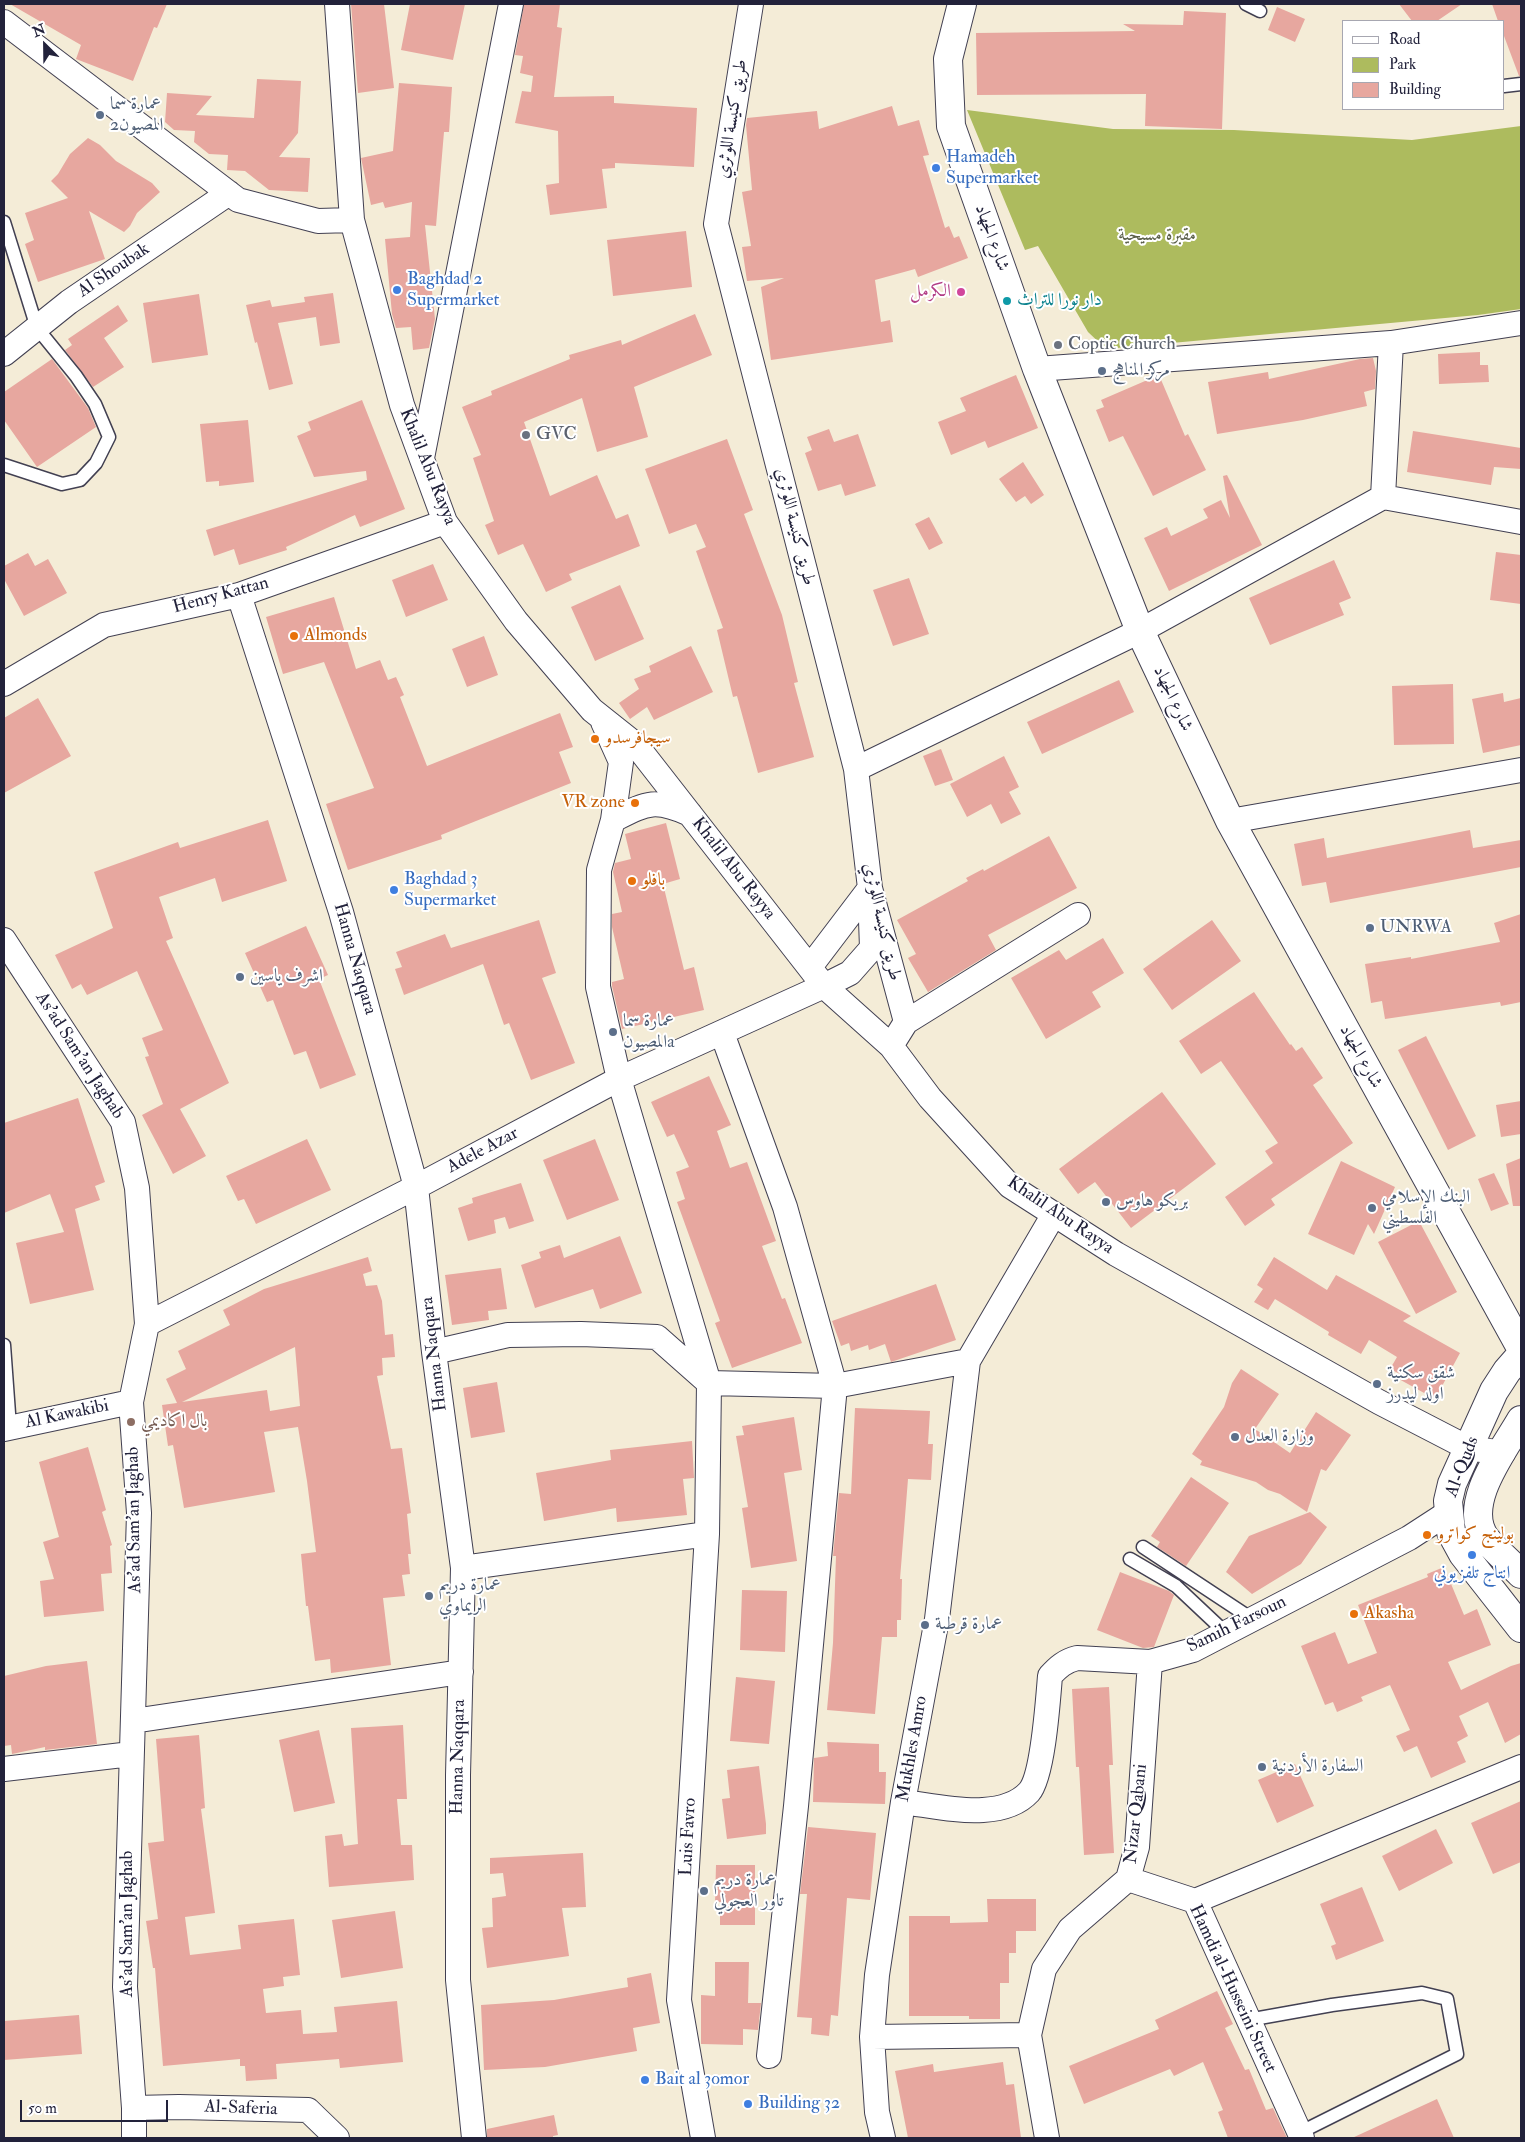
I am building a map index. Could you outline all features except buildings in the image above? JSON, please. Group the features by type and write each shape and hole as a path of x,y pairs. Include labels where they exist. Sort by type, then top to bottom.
{"street":[{"name":"Khalil Abu Rayya","path":"337,4 352,220 402,405 445,522 516,621 592,710 636,745 824,986 891,1046 930,1098 1010,1186 1116,1254 1378,1402 1468,1448 1503,1452"},
{"path":"422,459 511,4"},
{"name":"طريق كنيسة اللوثري","path":"751,4 716,224 856,769 870,888 906,1022"},
{"name":"شارع الجهاد","path":"962,4 948,59 951,126 1037,369 1140,631 1230,821 1521,1348"},
{"path":"4,22 238,200 318,221 352,220"},
{"name":"Al Shoubak","path":"4,354 69,302 229,193"},
{"path":"1037,369 1391,343 1521,323"},
{"path":"1383,497 1391,343"},
{"path":"856,769 1140,631 1383,497 1521,522"},
{"name":"Henry Kattan","path":"4,684 104,625 239,595 445,522"},
{"name":"Hanna Naqqara","path":"239,595 341,912 416,1186 434,1352 463,1568 458,1775 458,1980 474,2138"},
{"name":"Luis Favro","path":"600,716 621,762 613,820 598,870 598,987 619,1079 709,1383 707,1534 679,2000 703,2138"},
{"path":"1230,821 1521,770"},
{"path":"613,820 642,806 667,804 690,814"},
{"path":"810,968 870,888"},
{"name":"Adele Azar","path":"147,1324 619,1079 850,973 872,948 870,888"},
{"path":"891,1046 906,1022 1078,915"},
{"name":"As'ad Sam'an Jaghab","path":"4,940 123,1122 137,1188 147,1324 131,1402 139,1514 133,1721 130,1754 125,1987 134,2108 134,2138"},
{"path":"722,1033 784,1207 835,1386 769,2056"},
{"path":"434,1352 508,1335 582,1334 657,1337 709,1383 835,1386 968,1361 1054,1214"},
{"name":"Al-Quds","path":"1521,1355 1507,1371 1494,1391 1452,1484 1448,1501 1451,1532 1463,1554 1521,1628"},
{"name":"Mukhles Amro","path":"883,2138 878,2112 872,2037 877,1974 903,1802 937,1619 968,1361"},
{"name":"Al Kawakibi","path":"7,1428 131,1402"},
{"name":"Al-Quds","path":"1521,1420 1481,1491 1478,1522 1485,1538 1521,1574"},
{"name":"Samih Farsoun","path":"903,1802 982,1810 1003,1807 1018,1802 1030,1791 1037,1776 1050,1676 1059,1666 1068,1660 1078,1658 1150,1662 1193,1650 1409,1538 1449,1512"},
{"path":"463,1568 707,1534"},
{"name":"Nizar Qabani","path":"1047,2138 1029,2035 1044,1969 1070,1929 1128,1879 1137,1847 1150,1662"},
{"path":"133,1721 461,1672"},
{"path":"4,1769 130,1754"},
{"path":"1195,1901 1521,1767"},
{"name":"Hamdi al-Husseini Street","path":"1128,1879 1195,1901 1301,2136"},
{"path":"872,2037 1029,2035"},
{"name":"Al-Saferia","path":"134,2108 179,2107 308,2110 337,2138"}],"lane":[{"path":"1246,4 1260,11"},
{"path":"1505,86 1521,84"},
{"path":"4,222 37,328 76,376 95,404 109,437 96,463 80,480 62,484 4,465"},
{"path":"4,1345 7,1428"},
{"path":"1143,1547 1252,1619"},
{"path":"1130,1559 1176,1586 1226,1633"},
{"path":"1248,2020 1332,2005 1422,1993 1447,1999 1457,2054 1301,2136"}],"green space":[{"name":"مقبرة مسيحية","path":"967,110 1113,129 1234,130 1412,140 1521,126 1521,309 1478,315 1106,349 1088,332 1038,246 1025,250"}],"place":[{"name":"عمارة سما المصيون2","path":"100,115"},
{"name":"Hamadeh Supermarket","path":"936,168"},
{"name":"Baghdad 2 Supermarket","path":"397,290"},
{"name":"الكرمل","path":"961,292"},
{"name":"دار نورا للتراث","path":"1007,301"},
{"name":"Coptic Church","path":"1058,345"},
{"name":"مركز المناهج","path":"1102,371"},
{"name":"GVC","path":"526,435"},
{"name":"Almonds","path":"294,636"},
{"name":"سيجافرسدو","path":"595,739"},
{"name":"VR zone","path":"635,803"},
{"name":"بافلو","path":"632,881"},
{"name":"Baghdad 3 Supermarket","path":"394,890"},
{"name":"UNRWA","path":"1370,928"},
{"name":"اشرف ياسين","path":"240,977"},
{"name":"عمارة سما المصيونa","path":"613,1032"},
{"name":"بريكو هاوس","path":"1106,1202"},
{"name":"البنك الإسلامي الفلسطيني","path":"1372,1208"},
{"name":"شقق سكنية اولد ليدرز","path":"1377,1384"},
{"name":"بال اكاديمي","path":"131,1422"},
{"name":"وزارة العدل","path":"1235,1437"},
{"name":"بولينج كواترو","path":"1427,1535"},
{"name":"انتاج تلفزيوني","path":"1472,1555"},
{"name":"عمارة دريم الريماوي","path":"429,1596"},
{"name":"Akasha","path":"1354,1614"},
{"name":"عمارة قرطبة","path":"925,1625"},
{"name":"السفارة الأردنية","path":"1262,1767"},
{"name":"عمارة دريم تاور العجولي","path":"704,1891"},
{"name":"Bait al 3omor","path":"645,2080"},
{"name":"Building 32","path":"748,2104"}]}
